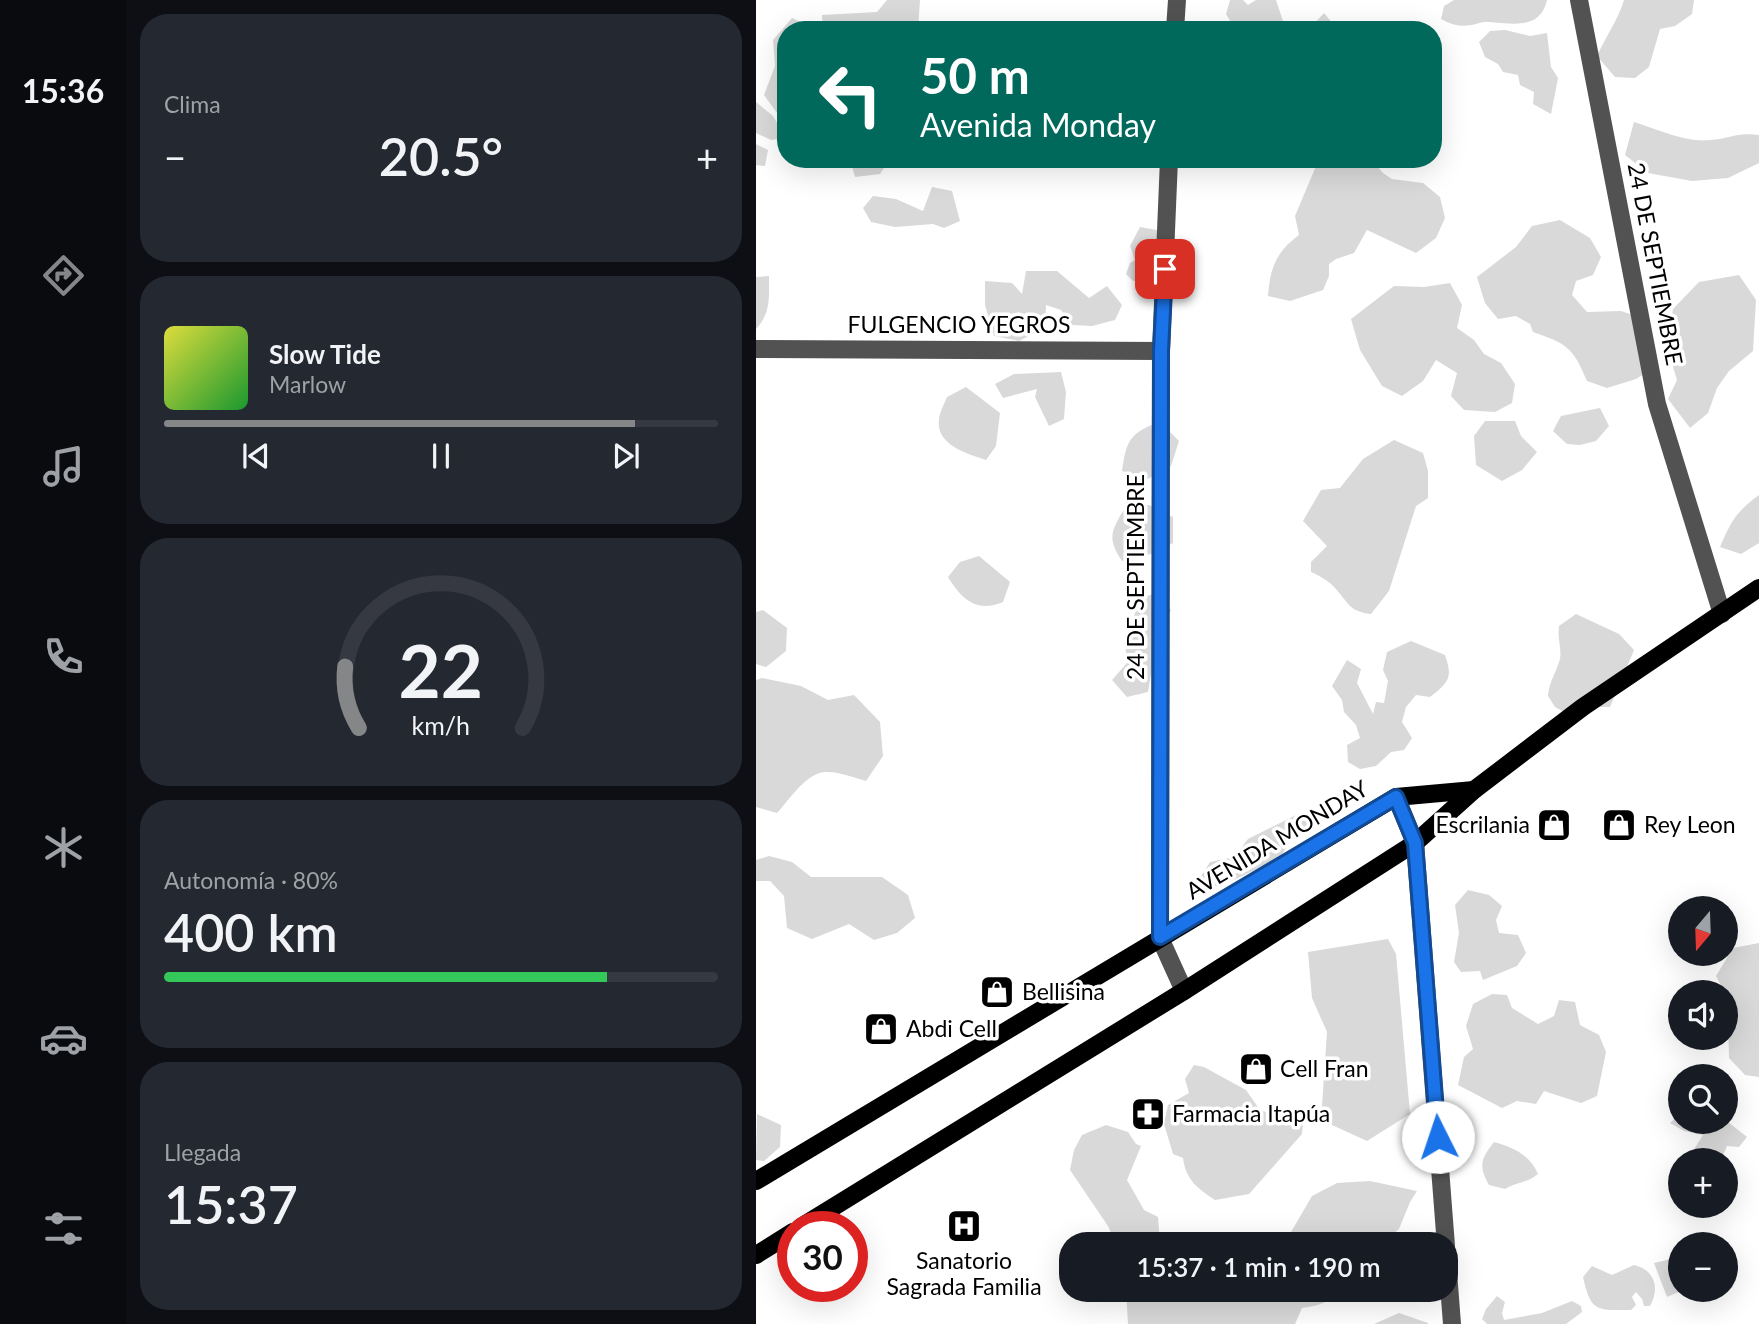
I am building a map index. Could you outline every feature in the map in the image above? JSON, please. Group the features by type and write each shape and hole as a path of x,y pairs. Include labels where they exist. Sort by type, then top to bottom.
{"main road":[{"path":"827,1211 1184,991 1415,843 1474,790 1584,707 1759,588"},
{"name":"AVENIDA MONDAY","path":"756,1181 1396,797 1474,790"},
{"path":"756,1255 777,1242"}],"street":[{"path":"1176,21 1177,0"},
{"name":"24 DE SEPTIEMBRE","path":"1579,0 1657,404 1722,614"},
{"name":"24 DE SEPTIEMBRE","path":"1170,168 1161,351 1160,937 1184,991"},
{"name":"FULGENCIO YEGROS","path":"756,349 1161,351"},
{"path":"1396,797 1415,843 1452,1324"}],"shaded area":[{"path":"887,0 920,0 919,21 822,21 822,15 877,12"},
{"path":"1230,0 1243,0 1248,5 1256,0 1276,0 1283,21 1230,21 1226,14"},
{"path":"1454,0 1547,0 1538,17 1532,21 1515,24 1484,22 1463,26 1441,19 1444,6"},
{"path":"1624,0 1694,0 1692,14 1675,26 1660,29 1649,67 1635,78 1615,77 1597,56"},
{"path":"1324,13 1331,21 1317,21"},
{"path":"1505,30 1530,36 1547,33 1551,67 1558,78 1551,114 1533,104 1534,92 1520,85 1518,75 1503,72 1498,64 1485,57 1479,42 1490,31"},
{"path":"777,35 777,113 764,95 775,66 773,40"},
{"path":"756,102 777,123 777,139 771,140 756,133"},
{"path":"1634,122 1672,135 1701,140 1744,134 1759,135 1759,163 1728,178 1692,181 1648,173 1625,155"},
{"path":"756,144 768,150 765,166 756,165"},
{"path":"852,168 884,168 880,174 855,177"},
{"path":"1315,168 1379,168 1392,179 1423,183 1440,197 1445,218 1436,238 1416,253 1367,230 1354,253 1329,264 1329,276 1323,290 1290,301 1268,296 1270,277 1276,261 1299,235 1295,216"},
{"path":"932,187 952,191 960,221 944,228 933,224 895,227 871,222 863,208 873,196 896,199 923,211"},
{"path":"1560,220 1590,238 1601,257 1593,275 1576,281 1572,295 1587,312 1621,311 1633,315 1658,365 1636,379 1607,388 1587,381 1578,361 1562,344 1533,332 1530,324 1516,316 1498,319 1485,303 1477,277 1516,247 1532,226"},
{"path":"1140,227 1168,232 1165,254 1155,259 1146,257 1149,262 1162,264 1161,276 1133,281 1126,274 1130,263 1135,260 1130,246"},
{"path":"1026,271 1057,271 1089,298 1107,286 1122,305 1115,320 1092,326 1072,325 1061,310 1046,305 1045,328 1019,341 994,336 985,305 985,281 1012,283 1022,294"},
{"path":"1739,275 1756,300 1753,351 1729,371 1717,388 1708,413 1690,428 1668,399 1677,380 1667,347 1673,309 1699,282"},
{"path":"769,276 767,311 756,329 756,277"},
{"path":"1450,283 1462,305 1457,328 1474,340 1484,354 1501,363 1515,384 1512,403 1495,412 1464,410 1451,396 1457,373 1436,360 1423,381 1402,396 1382,386 1360,350 1351,319 1394,286 1424,287"},
{"path":"1061,372 1066,392 1064,419 1049,426 1035,397 1037,389 1003,398 995,384 1014,374"},
{"path":"966,387 1000,413 996,446 986,460 954,447 942,436 939,428 947,397"},
{"path":"1600,408 1609,426 1596,441 1580,445 1567,444 1553,431 1561,416"},
{"path":"1485,421 1515,421 1521,436 1537,452 1522,470 1502,481 1476,465 1474,436"},
{"path":"1160,422 1179,441 1171,466 1148,479 1122,471 1125,452 1131,439 1142,430"},
{"path":"1394,440 1423,453 1428,471 1428,498 1416,506 1389,591 1371,614 1363,613 1350,606 1330,583 1311,572 1311,562 1327,546 1303,521 1321,490 1340,488 1363,459"},
{"path":"1759,495 1759,543 1741,554 1720,547 1735,518"},
{"path":"1127,504 1149,505 1173,517 1173,543 1151,554 1122,561 1112,539"},
{"path":"979,556 1010,582 1003,602 985,606 971,602 948,577 960,562"},
{"path":"1157,593 1171,610 1157,640 1148,692 1127,697 1112,680 1127,663 1125,643 1140,598"},
{"path":"763,610 787,628 786,651 766,667 756,664 756,612"},
{"path":"1576,614 1619,634 1634,650 1610,707 1583,707 1564,712 1555,707 1548,696 1560,659 1559,626"},
{"path":"1411,641 1445,655 1449,669 1448,679 1430,697 1416,695 1406,707 1402,722 1412,738 1404,750 1391,752 1376,766 1360,769 1348,762 1347,745 1360,738 1356,725 1344,712 1342,700 1332,686 1347,660 1361,669 1357,683 1373,714 1376,702 1384,703 1388,681 1383,670 1387,652"},
{"path":"762,678 801,686 828,700 854,695 880,722 883,756 866,781 823,772 806,781 777,813 756,807 756,680"},
{"path":"1298,814 1325,815 1318,824 1292,839 1279,859 1218,887 1200,878 1210,862 1234,857 1248,839"},
{"path":"769,856 792,862 811,877 882,877 908,895 915,918 897,933 874,940 849,924 812,939 787,928 784,896 770,881 756,881 756,860"},
{"path":"1468,890 1489,895 1502,906 1496,920 1499,933 1518,935 1526,953 1517,966 1483,980 1480,971 1461,972 1454,962 1459,933 1455,905"},
{"path":"1388,939 1396,954 1410,1114 1367,1141 1332,1125 1322,1106 1327,1032 1312,998 1308,952"},
{"path":"1759,943 1759,1077 1745,1075 1738,1064 1729,1058 1729,1050 1738,1050 1738,980 1718,980 1716,976 1722,966 1738,966 1738,947"},
{"path":"1492,994 1507,995 1512,1008 1538,1024 1554,1016 1559,1000 1575,1002 1580,1025 1599,1035 1606,1052 1597,1096 1581,1103 1544,1091 1536,1104 1517,1101 1502,1108 1458,1085 1464,1057 1473,1049 1466,1026 1473,1004"},
{"path":"1194,1065 1204,1067 1246,1090 1260,1110 1303,1124 1302,1134 1249,1194 1215,1200 1193,1183 1183,1158 1173,1154 1164,1124 1168,1105 1189,1093 1185,1079"},
{"path":"757,1114 781,1125 780,1147 764,1161 756,1160"},
{"path":"1106,1125 1128,1132 1136,1144 1141,1146 1127,1180 1144,1210 1158,1217 1159,1232 1111,1232 1070,1170 1074,1150 1082,1135"},
{"path":"1738,1130 1747,1137 1739,1147 1695,1148 1703,1135 1698,1134 1738,1134"},
{"path":"1494,1142 1520,1153 1535,1167 1538,1174 1505,1189 1489,1185 1482,1162"},
{"path":"1370,1181 1417,1191 1395,1232 1291,1232 1312,1196 1337,1183"},
{"path":"1668,1260 1667,1297 1654,1263"},
{"path":"1634,1265 1647,1271 1654,1281 1655,1293 1650,1306 1644,1306 1636,1292 1632,1297 1636,1305 1631,1310 1597,1307 1589,1297 1583,1277 1592,1266 1612,1275"},
{"path":"1497,1296 1505,1302 1502,1313 1504,1320 1542,1313 1572,1301 1581,1306 1582,1312 1566,1324 1487,1324 1482,1319 1486,1309"},
{"path":"1127,1302 1324,1302 1302,1308 1295,1324 1128,1324"},
{"path":"1399,1313 1428,1323 1428,1324 1374,1324"}],"place":[{"name":"Escrilania","path":"1554,825"},
{"name":"Rey Leon","path":"1619,825"},
{"name":"Bellisina","path":"997,992"},
{"name":"Abdi Cell","path":"881,1029"},
{"name":"Cell Fran","path":"1256,1069"},
{"name":"Farmacia Itapúa","path":"1148,1114"},
{"name":"Sanatorio Sagrada Familia","path":"964,1226"}],"route":[{"path":"1165,269 1161,351 1160,937 1396,797 1415,843 1438,1137"}]}
